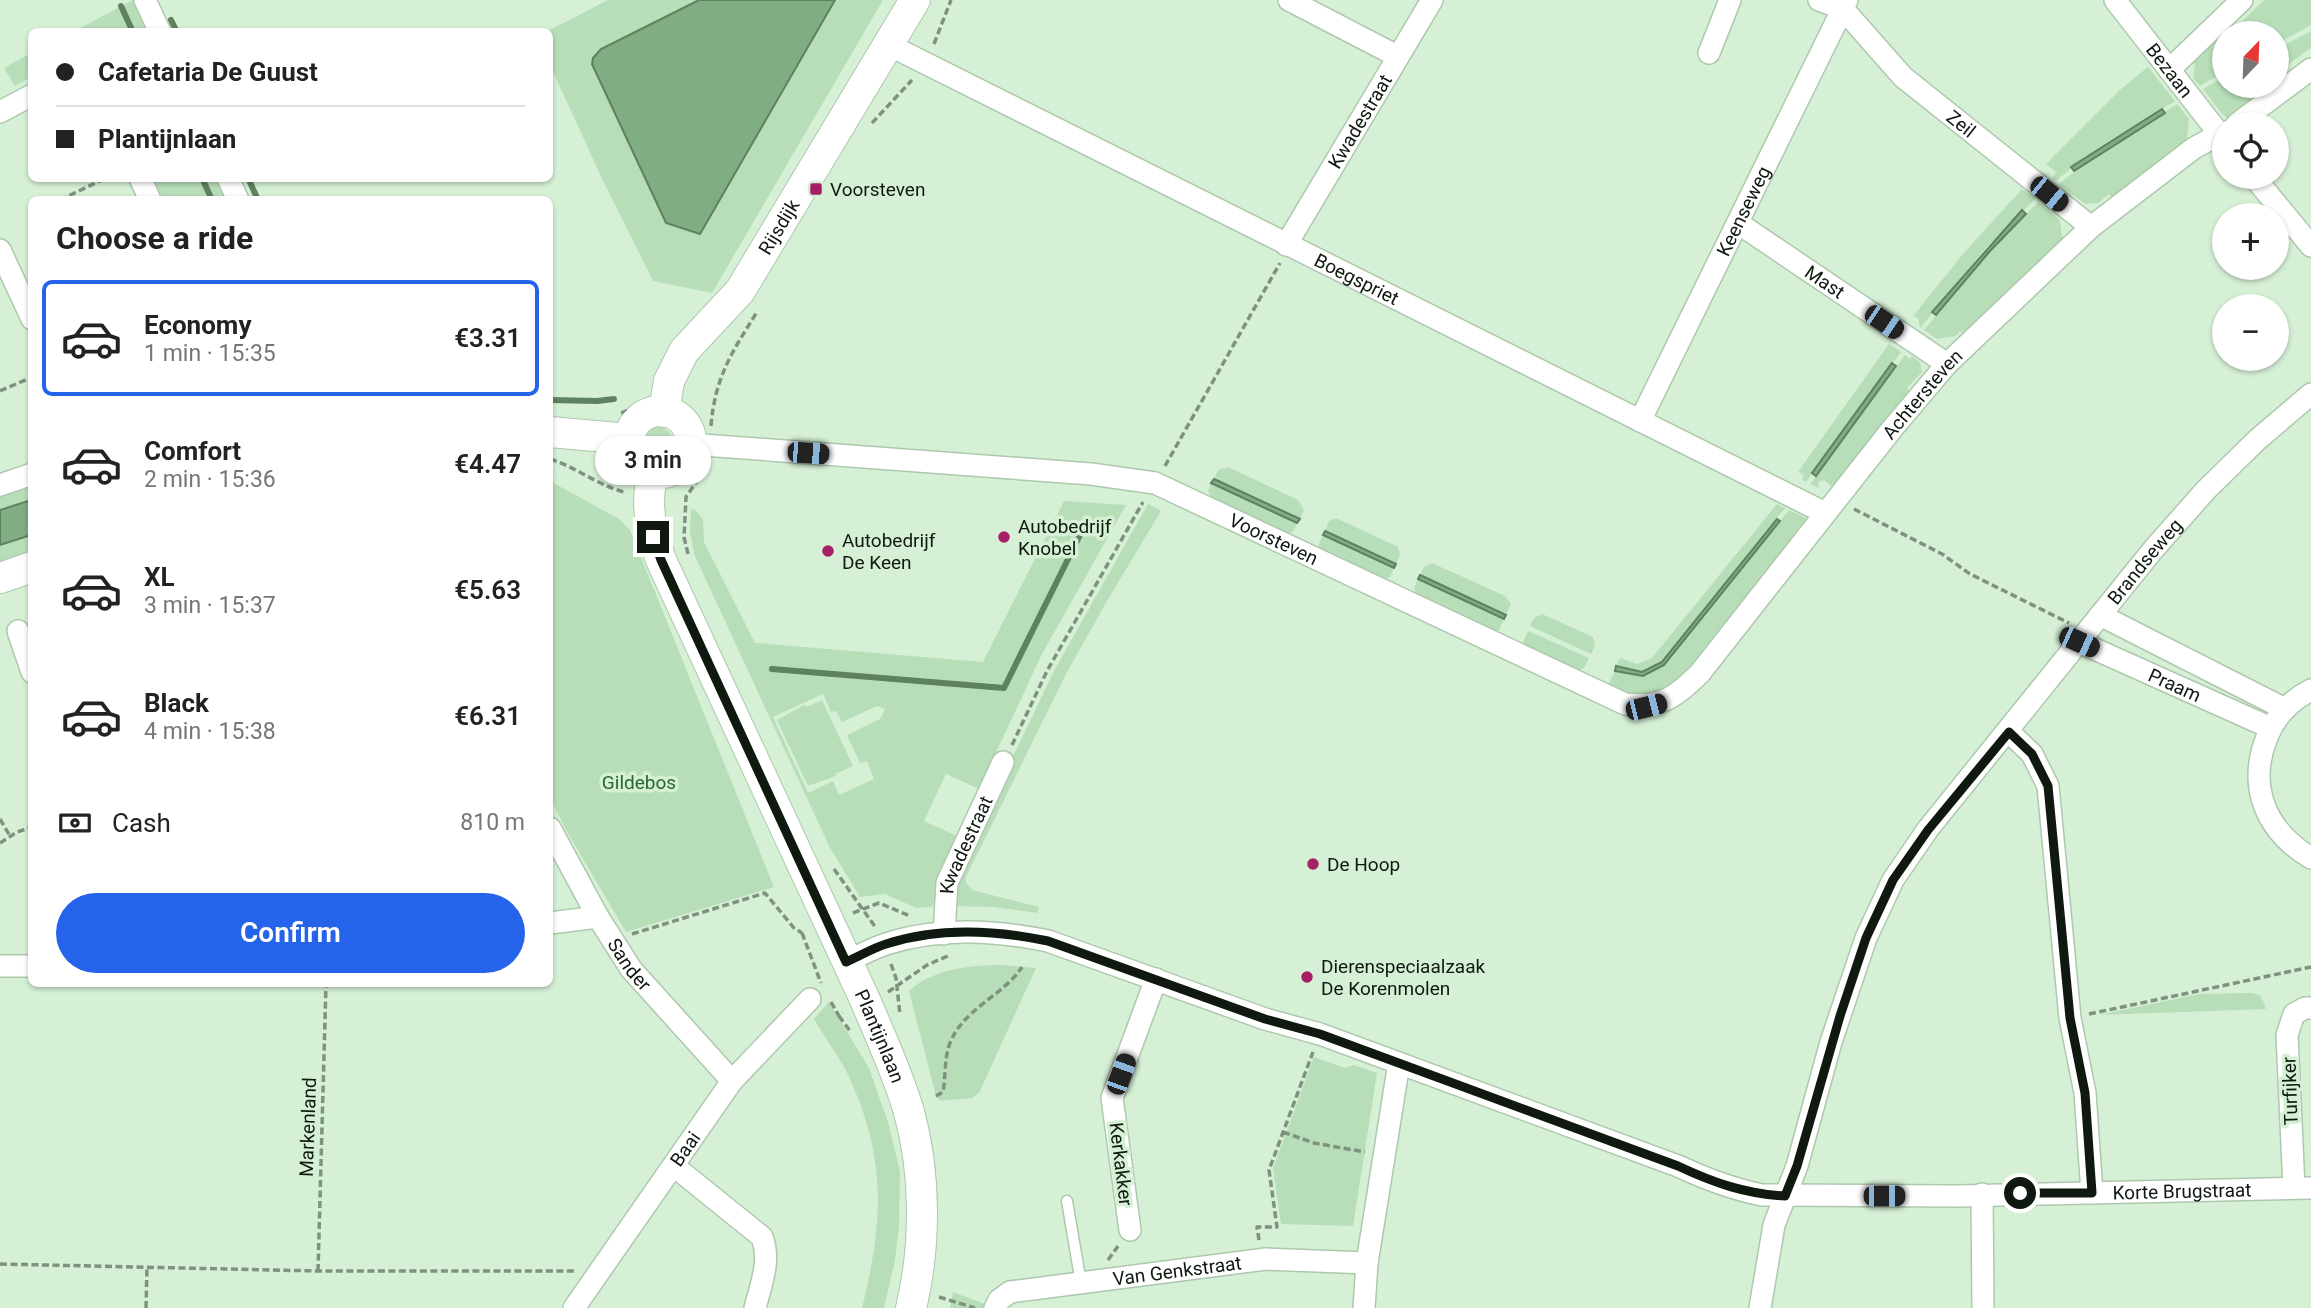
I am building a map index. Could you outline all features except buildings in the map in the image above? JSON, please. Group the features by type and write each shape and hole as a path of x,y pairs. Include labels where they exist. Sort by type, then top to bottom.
{"main road":[{"name":"Rijsdijk","path":"664,412 669,381 684,351 740,290 915,0"},
{"path":"664,412 675,415 684,423 691,444 688,454 674,469 652,483 631,453 629,439 640,418 664,412"},
{"path":"553,432 629,439"},
{"name":"Plantijnlaan","path":"652,483 650,512 653,537 661,560 895,1073 914,1135 919,1171 919,1268 924,1302"},
{"path":"0,578 28,568"}],"street":[{"path":"145,0 158,28"},
{"path":"1289,0 1397,56"},
{"name":"Kwadestraat","path":"1286,244 1432,0"},
{"path":"1709,53 1730,0"},
{"path":"1819,0 1845,4"},
{"name":"Bezaan","path":"2115,0 2169,70 2212,118"},
{"path":"2169,70 2242,0"},
{"name":"Keenseweg","path":"1640,421 1845,4"},
{"name":"Zeil","path":"1845,4 1903,77 2091,227"},
{"name":"Boegspriet","path":"889,45 1640,421 1830,506"},
{"name":"Achtersteven","path":"2254,112 2311,69"},
{"path":"0,112 28,97"},
{"name":"Achtersteven","path":"1666,702 1685,689 1700,673 1830,506 1947,364 2091,227 2194,148 2212,140"},
{"path":"2264,189 2311,246"},
{"name":"Mast","path":"1738,223 1947,364"},
{"path":"0,250 28,310"},
{"name":"Brandseweg","path":"1760,1308 1774,1225 1797,1166 1840,1016 1866,938 1893,880 1928,830 2152,551 2206,490 2257,440 2311,394"},
{"name":"Voorsteven","path":"691,444 1079,473 1155,483 1625,704 1646,707 1666,702"},
{"path":"0,485 28,475"},
{"name":"Praam","path":"2089,630 2285,709"},
{"name":"Praam","path":"2089,630 2271,728"},
{"path":"17,632 28,661"},
{"path":"2311,690 2285,709 2271,728 2260,754 2258,773 2260,790 2275,827 2295,848 2311,858"},
{"path":"2009,732 2032,754 2048,786 2070,1018 2085,1093 2092,1193"},
{"name":"Kwadestraat","path":"944,933 947,883 1003,762"},
{"name":"Sander","path":"553,834 598,918 631,969 732,1081"},
{"path":"553,923 598,918"},
{"name":"Korte Brugstraat","path":"846,962 900,940 944,933 1012,934 1048,941 1265,1019 1320,1034 1678,1166 1708,1181 1735,1190 1785,1196 2302,1188"},
{"path":"0,966 28,966"},
{"name":"Kerkakker","path":"1130,1230 1112,1098 1156,979"},
{"name":"Baai","path":"574,1308 732,1081 817,994"},
{"name":"Turfijker","path":"2302,1188 2287,1035 2294,1014 2311,1008"},
{"path":"1364,1308 1367,1264 1399,1063"},
{"path":"674,1166 762,1237 767,1250 766,1266 755,1308"},
{"path":"1982,1194 1983,1308"},
{"name":"Van Genkstraat","path":"995,1308 999,1300 1010,1292 1261,1260 1367,1264"}],"lane":[{"path":"1067,1201 1081,1283"}],"path":[{"path":"68,196 98,182"},
{"path":"0,391 28,379"},
{"path":"553,460 611,488 631,493 652,483"},
{"path":"686,497 684,537 689,558"},
{"path":"1830,506 1942,554 1970,574 2089,630"},
{"path":"0,819 10,836"},
{"path":"0,843 28,829"},
{"path":"829,861 861,909"},
{"name":"Plantijnlaan","path":"612,940 765,893 794,928 802,933 817,994"},
{"path":"897,987 927,965 958,953"},
{"path":"936,1096 943,1092 948,1052 960,1026 1012,981 1022,967"},
{"path":"2070,1018 2311,967"},
{"name":"Markenland","path":"318,1271 326,987"},
{"name":"Plantijnlaan","path":"839,1016 852,1034"},
{"path":"1261,1260 1257,1227 1278,1227 1269,1170 1320,1034"},
{"path":"1283,1132 1314,1143 1384,1155"},
{"path":"1110,1279 1107,1261 1130,1230"},
{"path":"0,1264 318,1271 600,1271"},
{"path":"146,1308 147,1268"},
{"path":"924,1302 975,1308"}],"green space":[{"path":"133,0 147,28 80,28"},
{"path":"608,0 883,0 712,293 653,281 553,72 553,28"},
{"path":"2264,0 2311,0 2311,25 2289,37 2289,21 2242,21"},
{"path":"2311,31 2311,48 2289,64 2289,43"},
{"path":"2212,40 2212,79 2200,86 2193,78 2195,64 2191,61"},
{"path":"28,55 28,79 15,86 4,68"},
{"path":"2148,67 2175,101 2081,160 2056,181 2052,178 2056,172 2046,164 2121,89"},
{"path":"2212,84 2212,98 2253,100 2238,112 2220,112 2203,89"},
{"path":"2177,104 2189,119 2187,137 2191,142 2113,199 2109,194 2098,203 2085,204 2059,184 2084,164"},
{"path":"152,182 218,182 226,196 158,196"},
{"path":"2022,189 2035,199 1986,248 1920,328 1918,318 1913,316 1963,254"},
{"path":"2038,202 2060,220 2062,236 2065,239 1964,335 1960,331 1956,336 1937,339 1924,330 1990,251"},
{"path":"1889,344 1901,352 1806,482 1802,480 1804,475 1798,472"},
{"path":"1905,355 1920,362 1922,372 1907,388 1912,393 1834,489 1824,480 1818,482 1819,488 1810,484"},
{"path":"658,427 668,431 672,441 668,451 658,455 648,451 644,441 648,431"},
{"path":"1228,467 1298,500 1304,510 1300,519 1214,479 1218,470"},
{"path":"28,480 28,501 0,510 0,490"},
{"name":"Gildebos","path":"553,483 619,519 630,530 774,887 626,932 553,804"},
{"path":"1211,483 1297,523 1293,532 1283,534 1214,501 1208,492"},
{"path":"1064,501 1126,505 1042,654 979,789 946,774 945,776 924,821 961,838 939,898 931,907 916,908 885,894 860,897 830,848 694,554 690,532 691,509 703,519 704,542 755,643 983,662","holes":["823,694 831,712 836,711 842,722 877,706 885,709 880,719 847,735 860,763 867,761 874,779 839,795 833,781 808,793 773,717"]},
{"path":"1148,504 1161,511 1066,674 966,877 966,883 972,890 1039,907 1037,913 994,907 955,906 955,887 1001,781 1055,669"},
{"path":"1777,504 1785,508 1662,662 1642,672 1616,666 1620,658 1637,664 1652,658"},
{"path":"1789,510 1806,518 1806,524 1676,684 1658,695 1642,698 1607,687 1615,671 1643,676 1664,665"},
{"path":"1336,518 1398,547 1400,555 1396,564 1325,531 1329,521"},
{"path":"1323,535 1394,568 1390,577 1382,580 1321,551 1318,546"},
{"path":"28,536 28,559 0,568 0,545"},
{"path":"1432,563 1505,596 1511,604 1506,615 1420,575 1424,567"},
{"path":"1418,579 1504,619 1499,630 1491,631 1417,596 1414,588"},
{"path":"1542,614 1593,637 1595,646 1591,654 1530,626 1534,618"},
{"path":"1528,631 1589,658 1584,668 1577,671 1528,648 1523,642"},
{"path":"822,700 853,766 835,774 836,776 808,786 777,720 804,705 806,707"},
{"path":"977,966 1036,968 979,1093 972,1098 940,1101 936,1096 909,991 941,973"},
{"path":"2252,993 2261,996 2266,1009 2099,1015 2199,994"},
{"path":"829,1002 869,1068 888,1122 900,1171 899,1226 895,1260 884,1308 862,1308 877,1220 876,1165 862,1109 850,1079 814,1019"},
{"path":"1314,1057 1345,1068 1354,1065 1377,1073 1353,1226 1281,1224 1273,1168"},
{"path":"953,1292 990,1306 950,1308"}],"shaded area":[{"path":"699,0 835,0 700,234 666,223 592,64 593,58 601,49"},
{"path":"2162,109 2165,113 2074,171 2071,167"},
{"path":"2022,210 2026,214 1990,251 1936,315 1932,312"},
{"path":"1892,363 1896,366 1816,476 1812,473"},
{"path":"1214,479 1300,519 1297,523 1211,483"},
{"path":"28,501 28,536 0,545 0,510"},
{"path":"1777,519 1780,521 1664,665 1643,676 1615,671 1616,666 1642,672 1662,662"},
{"path":"1325,531 1396,564 1394,568 1323,535"},
{"path":"1420,575 1506,615 1504,619 1418,579"}],"waterway":[{"path":"121,6 131,28"},
{"path":"171,20 175,28"},
{"path":"204,182 210,196"},
{"path":"250,182 256,196"},
{"path":"553,400 614,399"},
{"path":"772,669 1004,688 1083,529"}],"place":[{"name":"Voorsteven","path":"816,189"},
{"name":"Autobedrijf Knobel","path":"1004,537"},
{"name":"Autobedrijf De Keen","path":"828,551"},
{"name":"De Hoop","path":"1313,864"},
{"name":"Dierenspeciaalzaak De Korenmolen","path":"1307,977"}],"route":[{"path":"653,537 661,560 846,962 883,945 944,933 1012,934 1048,941 1265,1019 1320,1034 1678,1166 1708,1181 1762,1195 1785,1196 1797,1166 1831,1042 1866,938 1893,880 1928,830 2009,732 2032,754 2048,786 2070,1018 2085,1093 2092,1193 2020,1193"}]}
